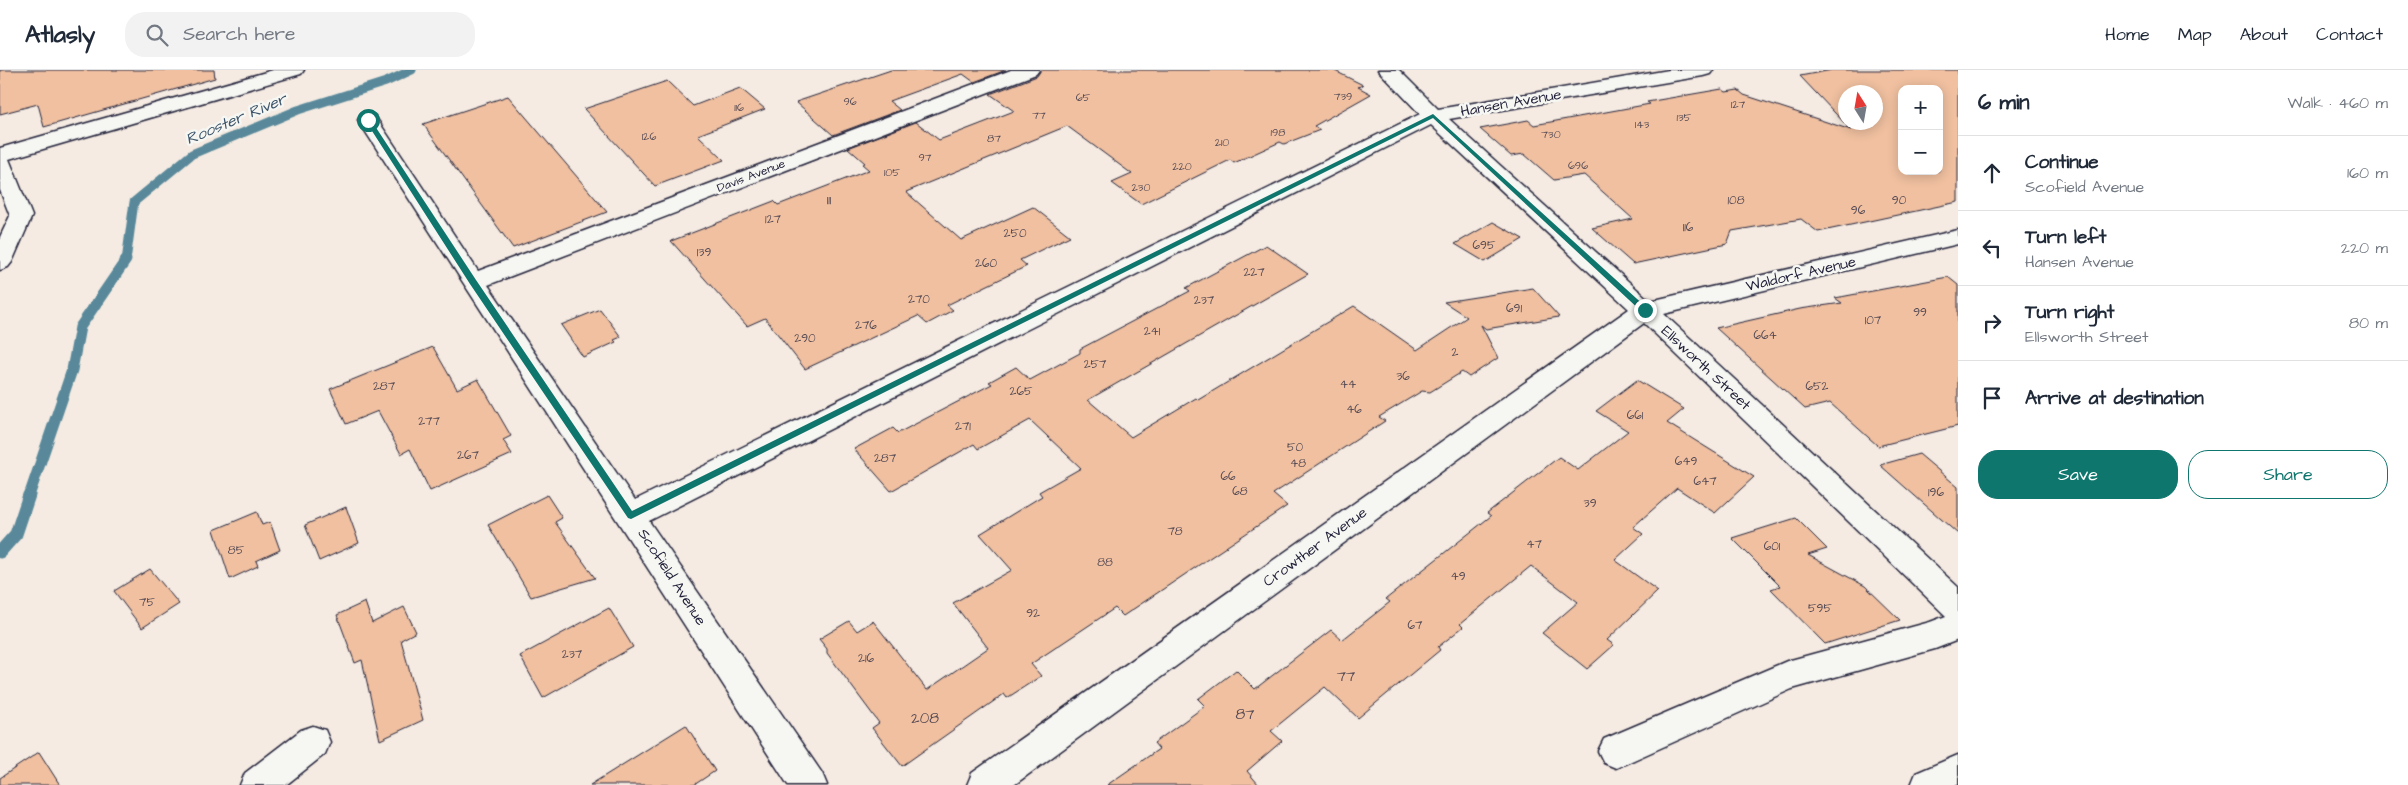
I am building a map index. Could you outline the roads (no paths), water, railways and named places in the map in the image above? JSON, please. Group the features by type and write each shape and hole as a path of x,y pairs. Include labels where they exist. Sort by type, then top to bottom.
{"street":[{"path":"0,155 294,70"},
{"name":"Davis Avenue","path":"473,282 1029,70"},
{"name":"Ellsworth Street","path":"1388,70 1433,116 1645,310 1958,606"},
{"name":"Hansen Avenue","path":"631,516 1433,116 1703,70"},
{"name":"Scofield Avenue","path":"368,120 473,282 809,785"},
{"path":"0,162 22,216 0,262"},
{"path":"0,226 22,216"},
{"name":"Waldorf Avenue","path":"1645,310 1958,237"},
{"name":"Crowther Avenue","path":"985,785 1645,310"},
{"path":"1616,751 1766,684 1935,635 1958,624"},
{"path":"258,785 313,742"},
{"path":"1929,785 1958,772"}],"waterway":[{"name":"Rooster River","path":"126,261 134,202 192,154 298,110 386,82 412,70"},
{"name":"Rooster River","path":"29,496 72,370 80,327 126,260"},
{"name":"Rooster River","path":"0,552 16,534 29,495"}]}
